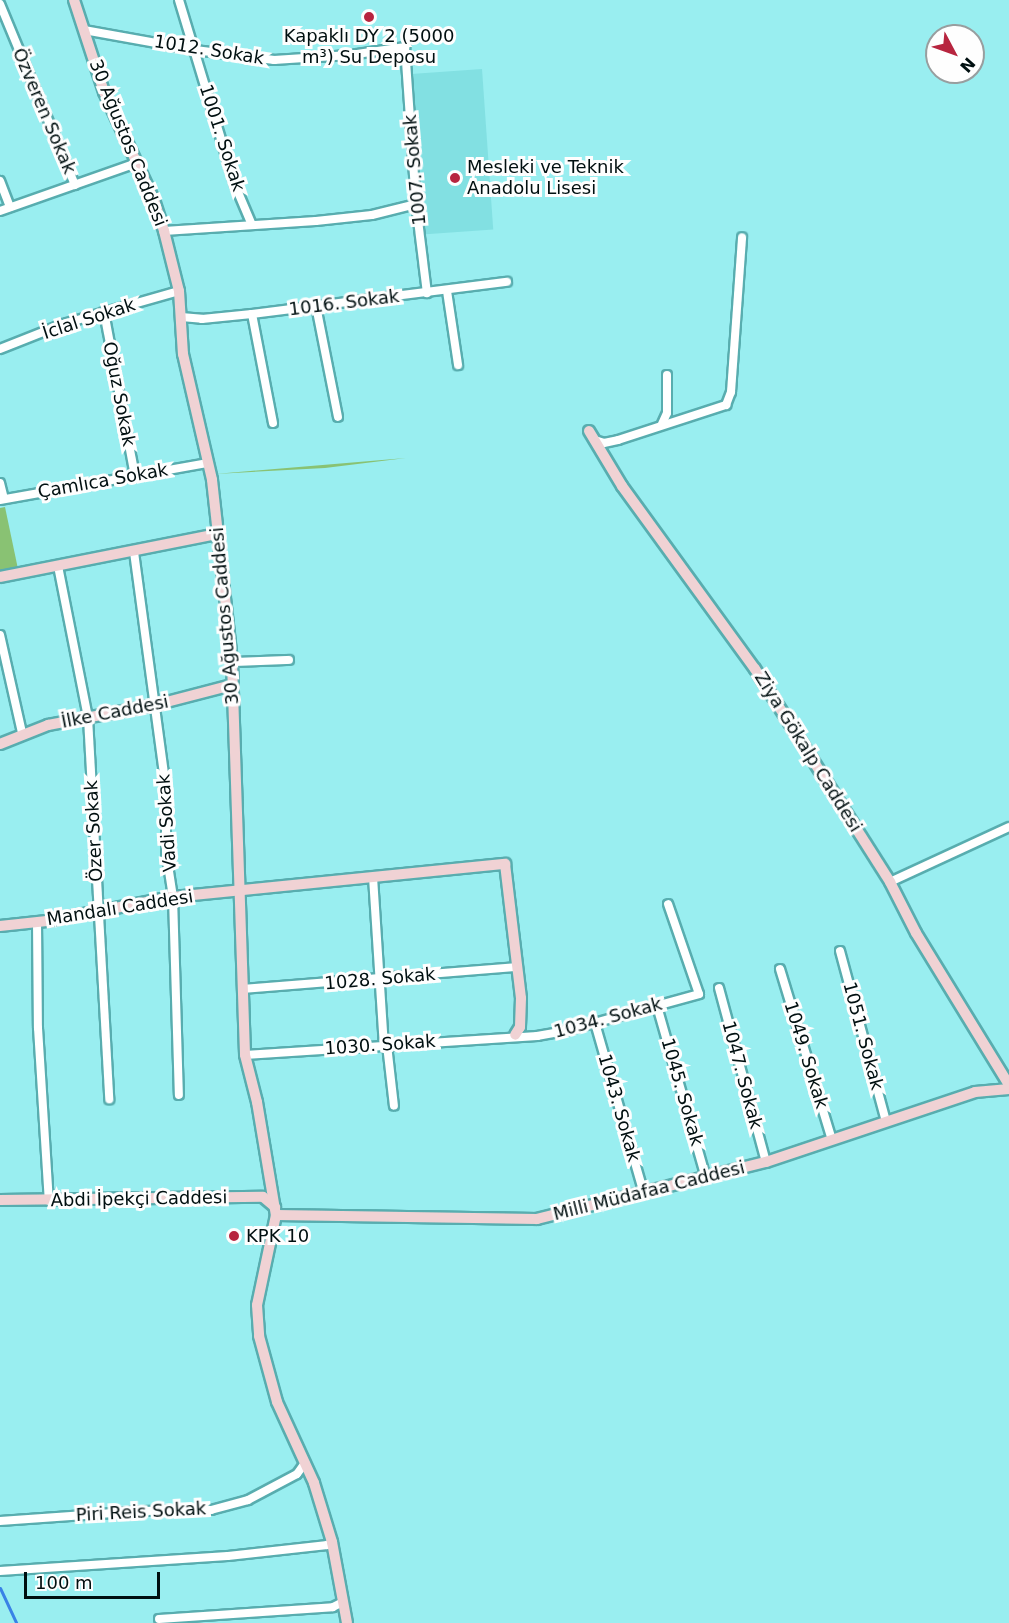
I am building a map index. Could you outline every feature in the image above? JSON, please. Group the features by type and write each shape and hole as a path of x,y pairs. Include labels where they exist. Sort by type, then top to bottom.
{"street":[{"name":"30 Ağustos Caddesi","path":"74,0 104,92 164,231 179,291 183,354 207,463 218,534 232,662 239,802 245,1055 257,1102 276,1211"},
{"name":"1001. Sokak","path":"179,0 235,185 252,225"},
{"name":"Özveren Sokak","path":"0,4 75,185"},
{"name":"1012. Sokak","path":"84,30 195,51 274,60 350,55 405,47"},
{"name":"1007. Sokak","path":"405,47 416,204 427,294"},
{"path":"0,211 136,163"},
{"path":"0,181 10,207"},
{"path":"164,231 372,215 416,204"},
{"path":"592,435 604,443 618,440 726,405 729,398 742,237"},
{"name":"1016. Sokak","path":"181,317 202,319 252,314 427,294 507,282"},
{"name":"İclal Sokak","path":"0,349 63,324 179,291"},
{"path":"447,291 458,364"},
{"path":"316,306 338,417"},
{"name":"Oğuz Sokak","path":"104,312 135,476"},
{"path":"252,314 273,423"},
{"path":"662,424 667,413 667,375"},
{"name":"Ziya Gökalp Caddesi","path":"592,435 622,486 732,633 890,882 916,933 1009,1087"},
{"name":"Çamlıca Sokak","path":"2,500 207,463"},
{"path":"0,483 2,500"},
{"path":"0,578 218,534"},
{"name":"Vadi Sokak","path":"135,552 166,788 166,852 173,897 179,1095"},
{"name":"Özer Sokak","path":"58,566 88,718 109,1099"},
{"path":"0,635 22,733"},
{"path":"232,662 289,660"},
{"name":"İlke Caddesi","path":"0,744 22,733 155,705 232,685"},
{"path":"890,882 1009,827"},
{"name":"Mandalı Caddesi","path":"0,926 173,897 505,864 517,967"},
{"path":"373,877 378,980 394,1106"},
{"name":"1034. Sokak","path":"515,1035 537,1036 595,1023 699,994 668,904"},
{"path":"37,921 38,1028 49,1201"},
{"name":"1051. Sokak","path":"840,951 886,1122"},
{"path":"515,1035 520,1027 521,998 517,967"},
{"name":"1028. Sokak","path":"243,989 378,980 517,967"},
{"name":"1049. Sokak","path":"780,969 832,1140"},
{"name":"1047. Sokak","path":"719,988 766,1162"},
{"name":"1045. Sokak","path":"657,1006 706,1178"},
{"name":"1043. Sokak","path":"595,1023 644,1194"},
{"name":"1030. Sokak","path":"245,1055 515,1035"},
{"name":"Milli Müdafaa Caddesi","path":"276,1211 537,1219 766,1162 975,1092 1009,1087"},
{"name":"Abdi İpekçi Caddesi","path":"0,1200 263,1197 276,1211"},
{"path":"276,1211 257,1305 259,1336 278,1402 314,1483 332,1542 347,1623"},
{"name":"Piri Reis Sokak","path":"0,1521 142,1511 211,1510 248,1500 297,1474 305,1463"},
{"path":"0,1571 228,1556 327,1545 332,1542"},
{"path":"159,1619 333,1607 343,1602"}],"shaded area":[{"name":"Mesleki ve Teknik Anadolu Lisesi","path":"482,69 493,230 422,235 411,74"}],"green space":[{"path":"406,458 325,468 215,474"},
{"path":"5,507 18,569 0,573 0,508"}],"waterway":[{"path":"0,1588 16,1623"}],"place":[{"name":"Kapaklı DY 2 (5000 m³) Su Deposu","path":"369,17"},
{"name":"Mesleki ve Teknik Anadolu Lisesi","path":"455,178"},
{"name":"KPK 10","path":"234,1236"}]}
